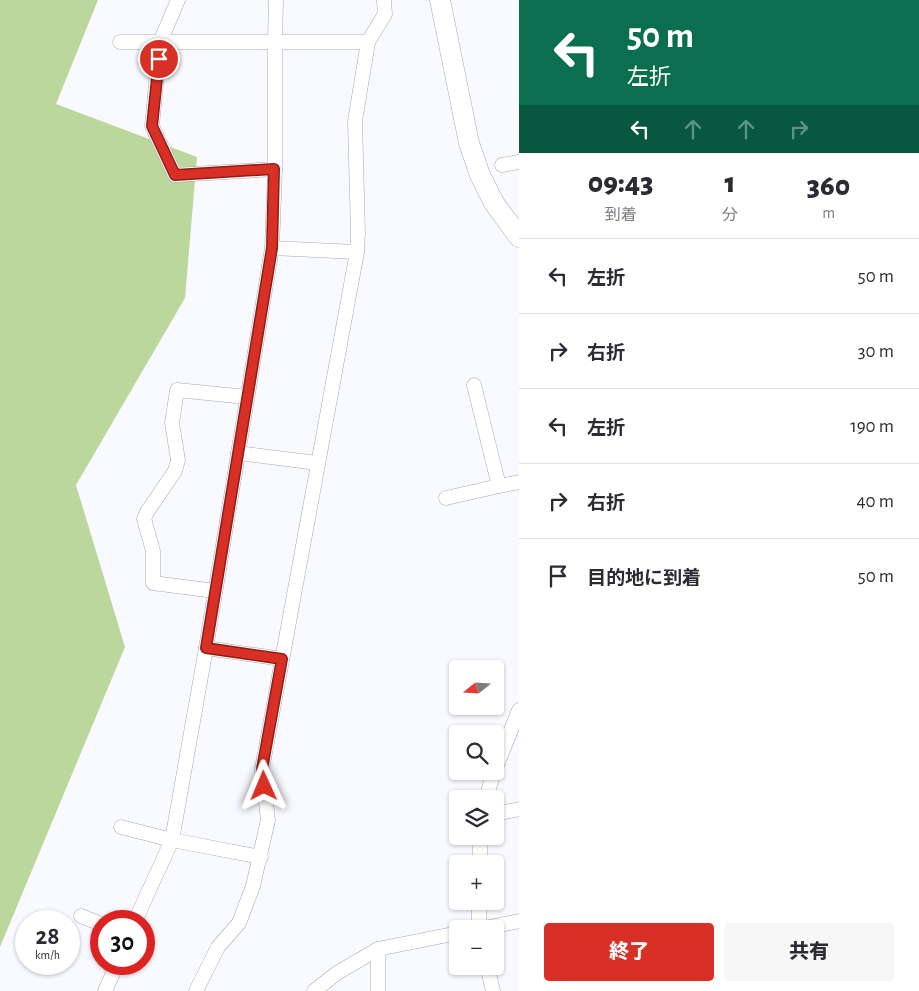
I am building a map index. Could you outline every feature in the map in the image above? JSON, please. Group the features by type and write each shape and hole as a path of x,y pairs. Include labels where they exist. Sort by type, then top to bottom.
{"street":[{"path":"178,0 160,42 152,126 175,175 274,169"},
{"path":"141,910 172,840 206,648 272,248 276,0"},
{"path":"196,991 218,947 239,923 253,886 261,857 268,820 262,769 357,252 354,121 368,42 385,14 384,0"},
{"path":"440,0 469,143 480,175 494,203 519,237"},
{"path":"120,42 368,42"},
{"path":"502,165 519,162"},
{"path":"272,248 357,252"},
{"path":"474,385 499,486"},
{"path":"215,591 153,583 153,551 144,519 175,471 178,460 172,423 177,390 247,397"},
{"path":"238,453 318,463"},
{"path":"446,498 519,482"},
{"path":"206,648 282,659"},
{"path":"504,748 519,710"},
{"path":"504,812 519,809"},
{"path":"122,827 172,840 261,857"},
{"path":"81,916 90,920"},
{"path":"504,924 519,921"},
{"path":"314,991 336,973 378,950 449,935"},
{"path":"378,950 378,991"},
{"path":"105,991 112,975"},
{"path":"489,975 492,991"}],"green space":[{"path":"0,0 98,0 56,104 197,157 185,298 76,485 125,647 0,947"}],"route":[{"path":"159,59 152,126 175,175 274,169 272,248 206,648 282,659 262,769 264,786"}]}
